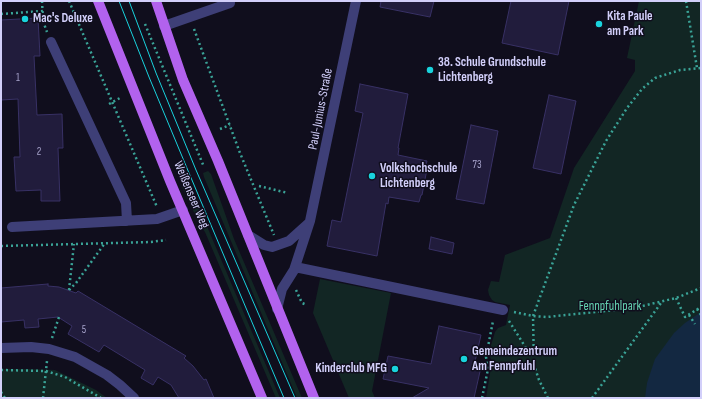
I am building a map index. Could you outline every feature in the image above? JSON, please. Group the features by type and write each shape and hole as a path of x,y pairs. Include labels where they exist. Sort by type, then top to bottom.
{"main road":[{"name":"Weißenseer Weg","path":"98,1 183,210 262,398"},
{"path":"156,1 183,80 218,161 314,398"}],"street":[{"name":"Paul-Junius-Straße","path":"277,309 282,289 295,267 310,221 356,1"},
{"path":"164,26 230,3"},
{"path":"51,42 126,202 127,221"},
{"path":"12,227 157,219 183,210"},
{"path":"248,235 264,245 272,247 289,242 310,221"},
{"path":"295,267 502,310"},
{"path":"1,348 49,349 75,357 107,375 134,398"}],"path":[{"path":"42,1 43,21"},
{"path":"69,1 158,209 157,219"},
{"path":"548,398 539,380 534,365 533,316 574,205 606,141 627,108 642,89 655,78 680,70 699,68 686,1"},
{"path":"1,14 42,11"},
{"path":"190,17 230,125 274,236"},
{"path":"144,24 204,167"},
{"path":"109,104 120,98"},
{"path":"220,130 230,125"},
{"path":"259,186 288,193"},
{"path":"1,246 151,242 166,240"},
{"path":"74,244 69,290 76,283 105,243"},
{"path":"502,310 547,317 595,313 661,303 701,288"},
{"path":"296,290 302,303 307,305"},
{"path":"676,298 685,317 701,307"},
{"path":"592,398 661,303"},
{"path":"697,309 701,315"},
{"path":"502,310 526,348 534,356"},
{"path":"482,398 488,369 486,357 502,310"},
{"path":"689,314 695,324"},
{"path":"1,370 46,371 65,377 101,398"},
{"path":"1,392 5,398"}],"green space":[{"name":"Fennpfuhlpark","path":"639,1 701,1 701,398 486,398 492,361 489,352 495,332 498,328 506,325 510,305 492,300 488,290 491,281 499,282 505,255 550,238 574,168 635,71 635,60 627,58"},
{"path":"208,171 211,174 234,239 302,398 297,398 204,177 203,173"},
{"path":"186,182 189,184 280,398 276,398 205,232 200,225 182,187 182,183"},
{"path":"320,279 391,293 372,391 375,398 349,398 313,313"},
{"path":"1,369 55,370 96,390 107,398 1,398"}],"water":[{"path":"701,312 701,398 645,398 647,383 655,359 674,333"}],"building":[{"path":"381,1 434,1 430,17 380,7"},
{"path":"511,1 569,1 558,55 502,43"},
{"path":"38,18 40,56 34,56 37,115 62,114 63,148 58,148 60,201 41,201 41,190 16,191 14,157 20,157 18,99 1,100 1,20"},
{"name":"Volkshochschule Lichtenberg","path":"360,84 408,94 398,155 427,161 422,195 419,202 389,197 388,204 386,203 377,256 327,246 332,220 341,222 363,113 355,111"},
{"path":"549,95 576,101 561,174 533,168"},
{"path":"471,125 498,131 484,204 456,199"},
{"path":"431,237 454,243 452,254 429,249"},
{"path":"48,284 48,286 59,287 76,293 78,291 186,356 184,358 193,366 204,380 206,379 214,398 179,398 171,385 158,377 153,385 141,378 145,370 104,345 99,352 68,334 72,326 58,317 38,319 39,327 25,328 24,320 1,322 1,288"},
{"name":"Gemeindezentrum Am Fennpfuhl","path":"439,326 481,335 474,366 481,367 474,398 412,398 429,388 383,379 388,356 431,364"}],"tram line":[{"path":"119,1 149,77 284,398"},
{"path":"129,1 156,73 196,170 295,398"}],"place":[{"name":"Mac's Deluxe","path":"25,19"},
{"name":"Kita Paule am Park","path":"599,24"},
{"name":"38. Schule Grundschule Lichtenberg","path":"430,70"},
{"name":"Volkshochschule Lichtenberg","path":"372,176"},
{"name":"Gemeindezentrum Am Fennpfuhl","path":"464,359"},
{"name":"Kinderclub MFG","path":"395,369"}]}
